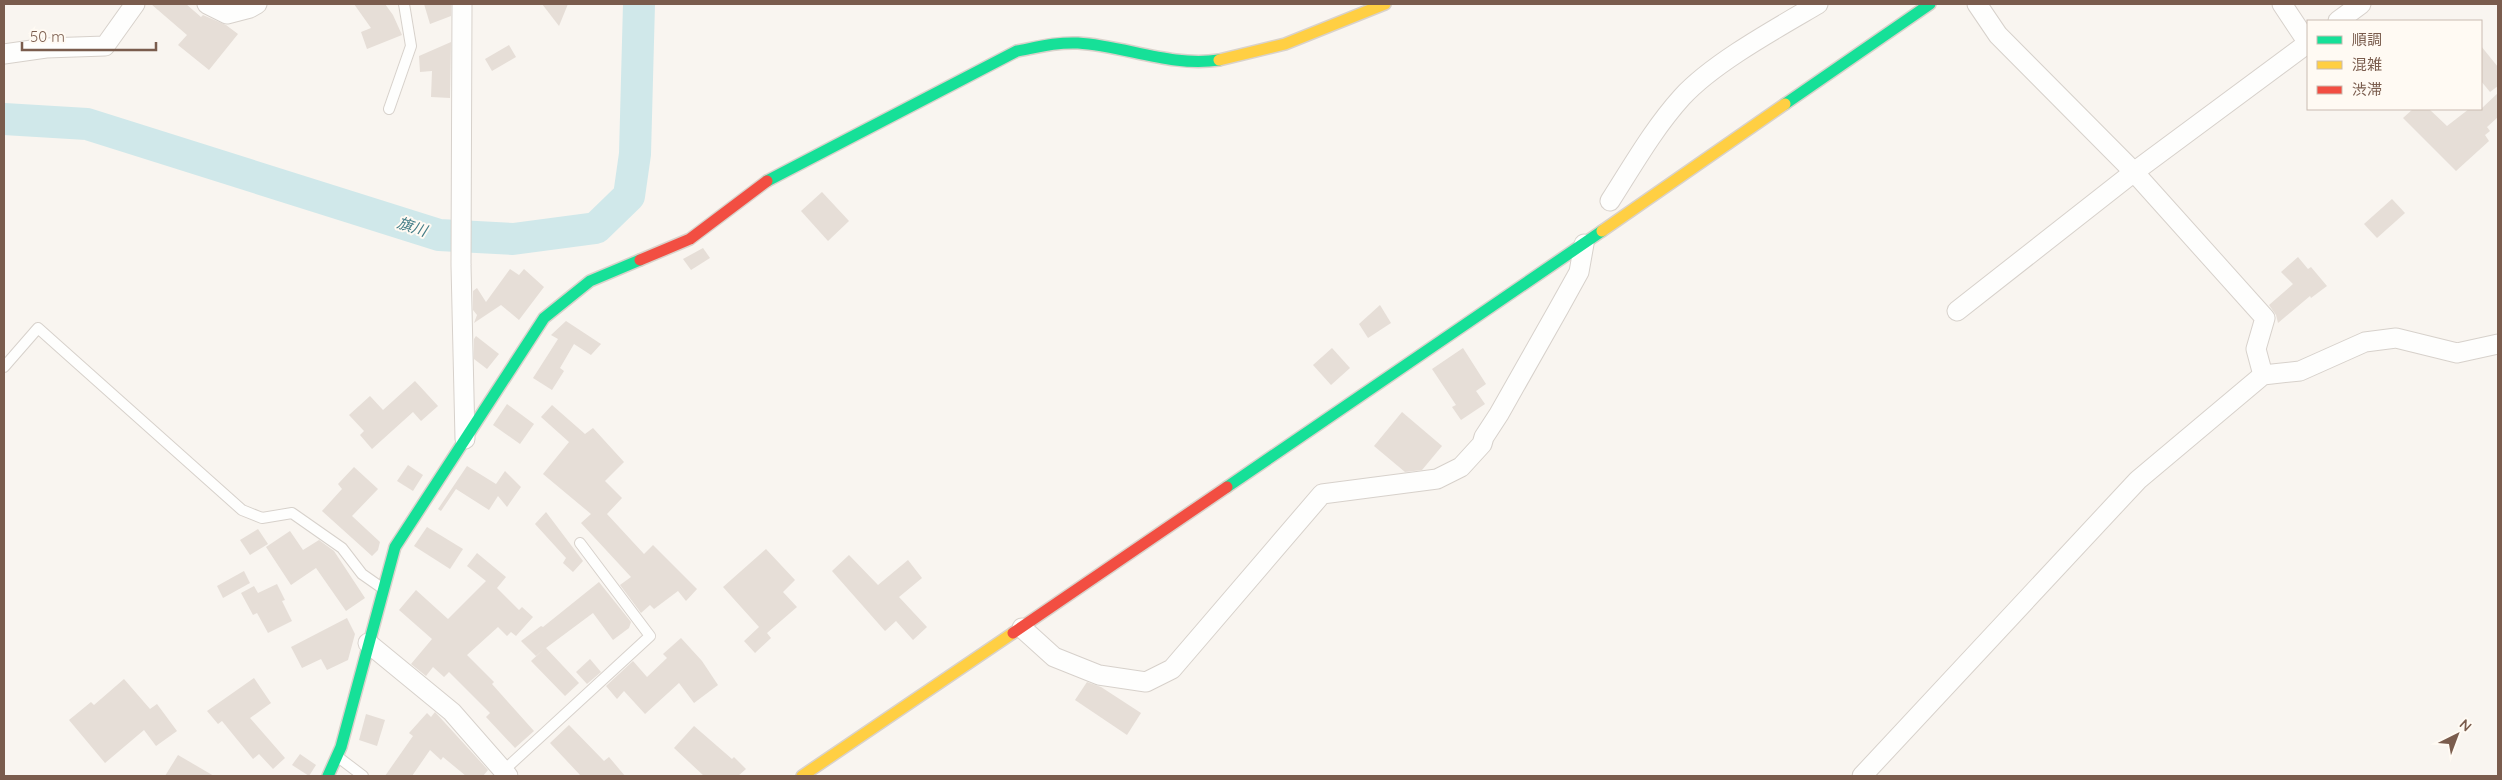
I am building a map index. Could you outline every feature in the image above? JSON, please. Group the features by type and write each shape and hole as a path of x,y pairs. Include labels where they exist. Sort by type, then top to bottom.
{"street":[{"path":"4,54 46,48 105,46 135,4"},
{"path":"206,4 227,14 250,8 257,4"},
{"path":"462,4 461,265 465,439"},
{"path":"328,776 338,756 395,547 544,318 590,281 690,239 775,174 1017,52 1061,42 1101,45 1183,62 1235,58 1302,38 1385,4"},
{"path":"1610,201 1648,141 1683,96 1719,66 1818,4"},
{"path":"802,776 1584,244 1930,4"},
{"path":"1977,4 1998,35 2134,172 2265,318 2256,349 2263,375"},
{"path":"2282,4 2307,42"},
{"path":"2339,20 2361,4"},
{"path":"1957,311 2134,172 2307,44"},
{"path":"1022,628 1054,657 1099,674 1146,682 1172,669 1322,494 1436,480 1461,468 1482,444 1484,437 1559,308 1578,272 1584,244"},
{"path":"1862,776 2138,480 2263,375 2300,371 2365,342 2396,338 2457,353 2498,344"},
{"path":"368,643 452,712 503,774"}],"lane":[{"path":"389,108 411,46 404,4"},
{"path":"4,367 38,328 242,510 262,518 292,513 342,548 362,574 383,588"},
{"path":"503,774 650,636 580,543"},
{"path":"338,756 363,776"}],"building":[{"path":"151,4 186,4 201,17 203,15 226,25 238,34 209,70 178,45 187,35"},
{"path":"354,4 385,4 393,15 402,35 367,49 361,32 371,28"},
{"path":"424,4 451,4 451,16 430,24"},
{"path":"542,4 568,4 559,26"},
{"path":"451,42 450,98 431,97 432,71 420,72 419,56"},
{"path":"509,45 516,57 492,71 485,59"},
{"path":"2482,47 2498,67 2498,86 2490,92 2482,82"},
{"path":"2498,93 2498,117 2487,127 2490,131 2485,135 2489,141 2456,171 2403,118 2412,110 2430,110 2447,126 2468,110 2482,110"},
{"path":"822,192 849,221 828,241 801,211"},
{"path":"2392,199 2405,213 2377,238 2364,224"},
{"path":"703,248 710,258 691,270 683,259"},
{"path":"2298,257 2308,269 2311,267 2327,286 2311,298 2310,296 2278,323 2276,315 2269,305 2293,284 2281,272"},
{"path":"510,269 519,275 524,269 544,287 519,320 501,305 474,323 477,315 473,310 473,291 477,288 486,302"},
{"path":"1380,305 1391,323 1368,338 1359,324"},
{"path":"566,321 601,344 591,355 574,344 560,368 564,371 552,390 533,378 558,339 551,335"},
{"path":"476,336 499,354 487,369 474,359 474,339"},
{"path":"1332,348 1350,368 1331,385 1313,365"},
{"path":"1463,348 1486,384 1476,391 1485,404 1461,420 1452,407 1456,405 1432,369"},
{"path":"415,381 438,406 421,421 413,412 372,449 360,435 364,431 349,415 370,396 383,410"},
{"path":"507,404 534,424 520,444 493,425"},
{"path":"552,405 585,434 593,428 624,462 605,481 622,498 607,514 644,554 653,545 697,589 686,601 678,591 654,609 650,605 641,613 620,585 631,577 581,523 591,514 543,474 569,442 541,417"},
{"path":"1402,412 1442,446 1422,470 1405,472 1374,446"},
{"path":"408,465 423,475 413,491 397,481"},
{"path":"467,466 496,484 505,471 521,487 507,507 498,496 489,510 456,489 441,511 438,509"},
{"path":"354,467 378,489 352,516 380,542 378,550 372,556 322,511 342,489 338,484"},
{"path":"546,512 583,561 573,572 563,563 566,558 535,524"},
{"path":"427,527 463,549 450,569 414,546"},
{"path":"258,529 268,544 250,555 240,540"},
{"path":"290,531 303,550 319,540 334,551 365,598 346,611 316,568 291,585 266,547"},
{"path":"766,549 795,580 783,592 797,607 767,633 771,638 755,653 744,641 759,627 723,587"},
{"path":"477,553 506,577 497,588 519,610 522,607 533,617 516,636 511,632 507,636 498,627 467,655 494,682 492,684 534,731 515,748 486,717 490,713 449,672 444,677 433,667 426,676 411,664 432,639 399,610 416,590 448,619 486,581 467,566"},
{"path":"849,555 878,585 908,560 922,578 899,597 927,627 913,640 896,621 885,631 832,571"},
{"path":"244,571 250,583 223,598 217,586"},
{"path":"599,582 631,622 629,628 613,640 593,613 546,648 579,683 565,696 531,661 543,650 536,656 521,641 541,626 543,627"},
{"path":"277,584 285,600 282,601 292,621 268,633 257,613 253,615 241,593 254,586 258,593"},
{"path":"347,618 355,634 348,660 327,670 321,659 302,668 291,647"},
{"path":"681,638 702,661 718,685 694,703 679,683 645,714 624,691 617,699 606,686 633,661 647,677 667,658 663,654"},
{"path":"590,659 601,672 587,684 576,672"},
{"path":"254,678 271,703 250,718 285,758 273,769 259,754 253,759 222,721 218,724 207,711"},
{"path":"124,679 150,709 157,704 177,731 156,746 144,730 105,763 69,720 91,702 94,705"},
{"path":"1087,682 1101,687 1141,713 1127,735 1075,700"},
{"path":"435,712 488,770 483,776 466,776 443,757 441,760 430,750 412,776 385,776 413,736 409,733 427,713 431,717"},
{"path":"366,714 385,720 377,746 359,740"},
{"path":"569,725 604,761 609,757 625,776 581,776 550,743"},
{"path":"694,726 732,759 734,757 746,769 738,776 704,776 674,748"},
{"path":"300,754 316,765 309,776 292,765"},
{"path":"178,755 214,776 165,776"}],"waterway":[{"name":"旗川","path":"4,119 87,124 439,235 513,239 596,228 629,196 635,154 639,4"}],"traffic: fast":[{"path":"1785,104 1930,4"},
{"path":"767,181 1017,51 1055,44 1078,43 1183,61 1219,60"},
{"path":"1227,487 1602,231"},
{"path":"328,776 341,747 395,547 544,318 590,281 640,260"}],"traffic: slow":[{"path":"1219,60 1285,44 1385,4"},
{"path":"1602,231 1785,104"},
{"path":"802,776 1013,633"}],"traffic: jam":[{"path":"640,260 690,239 767,181"},
{"path":"1013,633 1227,487"}]}
